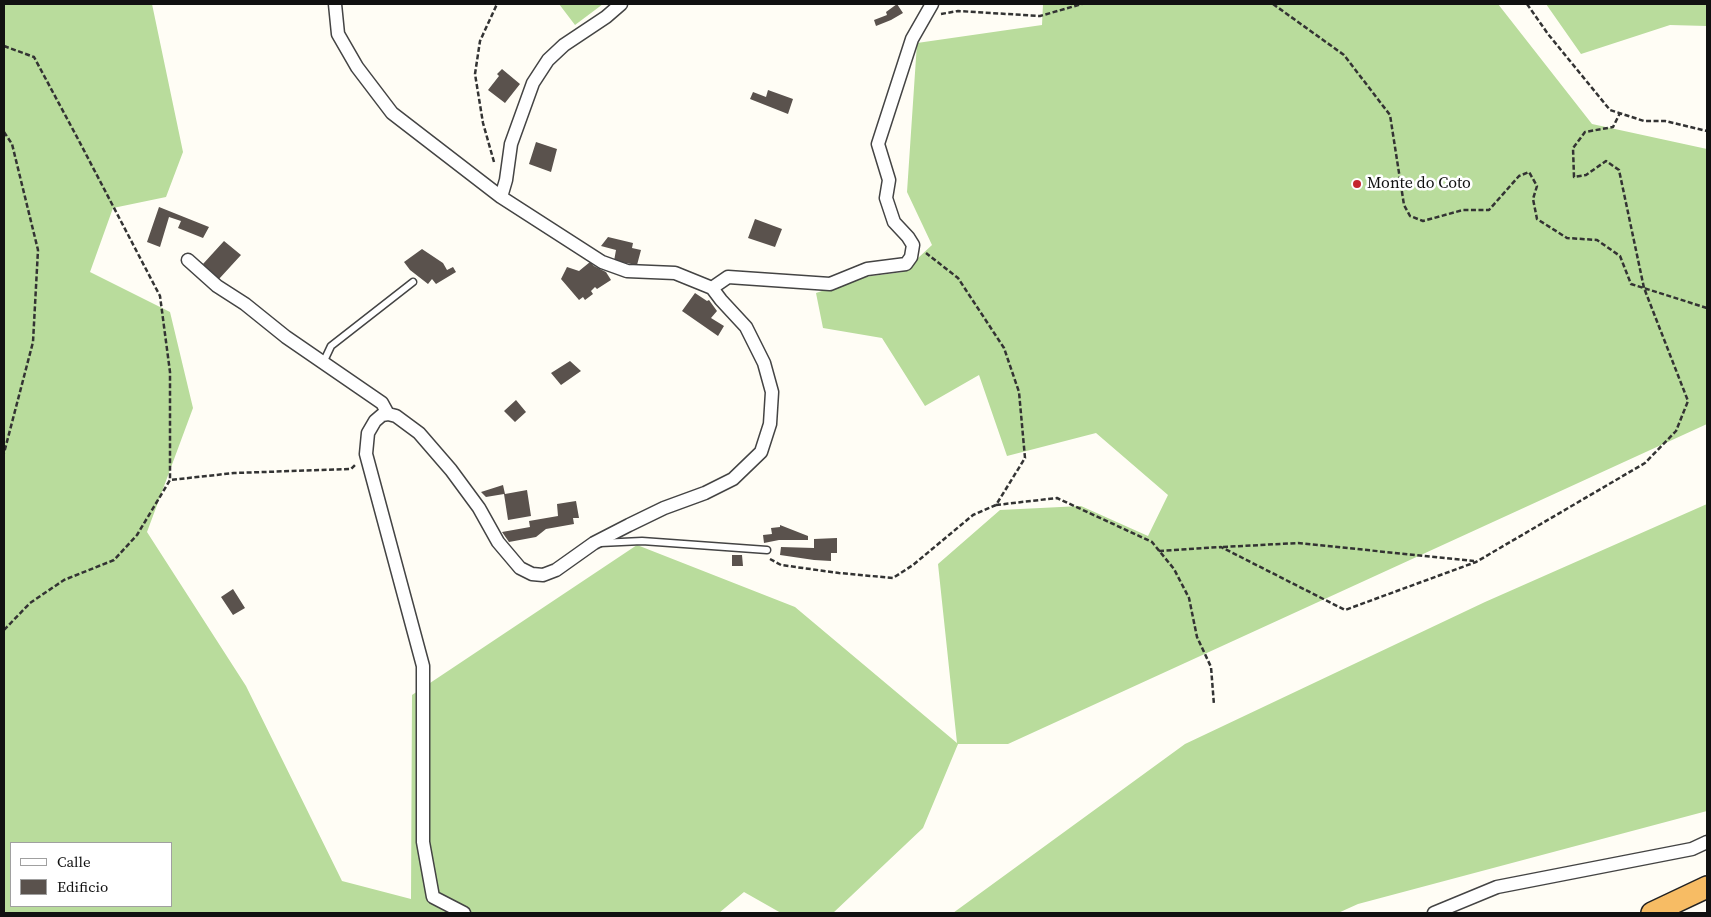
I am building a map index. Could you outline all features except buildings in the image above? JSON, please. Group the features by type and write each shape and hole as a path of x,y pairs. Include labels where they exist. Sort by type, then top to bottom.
{"highway":[{"path":"1652,913 1707,888"}],"street":[{"path":"335,4 338,34 357,67 392,113 501,197 602,262 627,271 674,273 712,288 746,327 764,363 772,392 770,424 761,452 733,478 704,494 655,512 594,543 556,570 543,575 532,574 520,568 498,542 478,508 451,470 419,433 407,422 396,416 382,415 375,421 368,433 366,454 423,666 423,842 433,897 464,913"},
{"path":"501,197 506,180 511,144 533,83 548,60 564,45 606,17 621,4"},
{"path":"712,288 728,277 830,284 867,269 906,264 911,257 913,245 894,222 886,198 889,180 878,144 912,39 932,4"},
{"path":"188,260 217,286 246,304 286,337 382,403 388,414"},
{"path":"1434,913 1497,887 1692,849 1707,842"}],"lane":[{"path":"322,363 331,346 413,282"},
{"path":"594,543 642,541 767,550"}],"path":[{"path":"497,4 480,41 474,74 483,124 493,159 506,180"},
{"path":"925,16 958,11 1040,16 1082,4"},
{"path":"1273,4 1344,55 1390,115 1404,205 1410,216 1423,221 1463,210 1489,210 1519,176 1528,172 1537,186 1533,199 1537,219 1568,238 1597,240 1620,256 1631,284 1707,308"},
{"path":"1527,4 1548,34 1610,110 1644,121 1664,121 1707,131"},
{"path":"4,46 34,57 160,296 170,372 170,480 137,535 114,560 64,580 30,603 4,630"},
{"path":"1221,547 1345,610 1476,562 1645,463 1676,431 1688,401 1644,288 1619,170 1606,162 1586,175 1574,176 1573,148 1585,132 1613,127 1620,113"},
{"path":"4,132 12,144 38,250 33,342 4,453"},
{"path":"913,245 958,278 1004,348 1019,392 1025,458 996,505"},
{"path":"170,480 234,473 351,469 366,454"},
{"path":"746,548 781,565 894,578 913,565 973,515 996,505 1056,498 1152,542 1174,569 1189,598 1197,637 1211,667 1214,704"},
{"path":"1159,551 1298,543 1476,562"}],"green space":[{"path":"4,4 152,4 183,152 166,197 113,208 90,272 170,312 193,408 147,532 246,686 342,881 411,899 412,695 637,545 795,607 957,743 938,564 1000,510 1081,506 1148,536 1168,495 1096,433 1007,456 979,375 925,406 882,338 823,328 816,293 864,277 903,272 932,245 907,192 917,43 1042,25 1043,4 1498,4 1592,124 1707,149 1707,424 1008,744 958,744 923,828 833,913 781,913 744,892 719,913 4,913"},
{"path":"559,4 603,4 575,25"},
{"path":"1546,4 1707,4 1707,26 1670,25 1581,54"},
{"path":"1707,504 1707,811 1358,904 1338,913 953,913 1185,744 1485,602"}],"place":[{"name":"Monte do Coto","path":"1357,184"}]}
